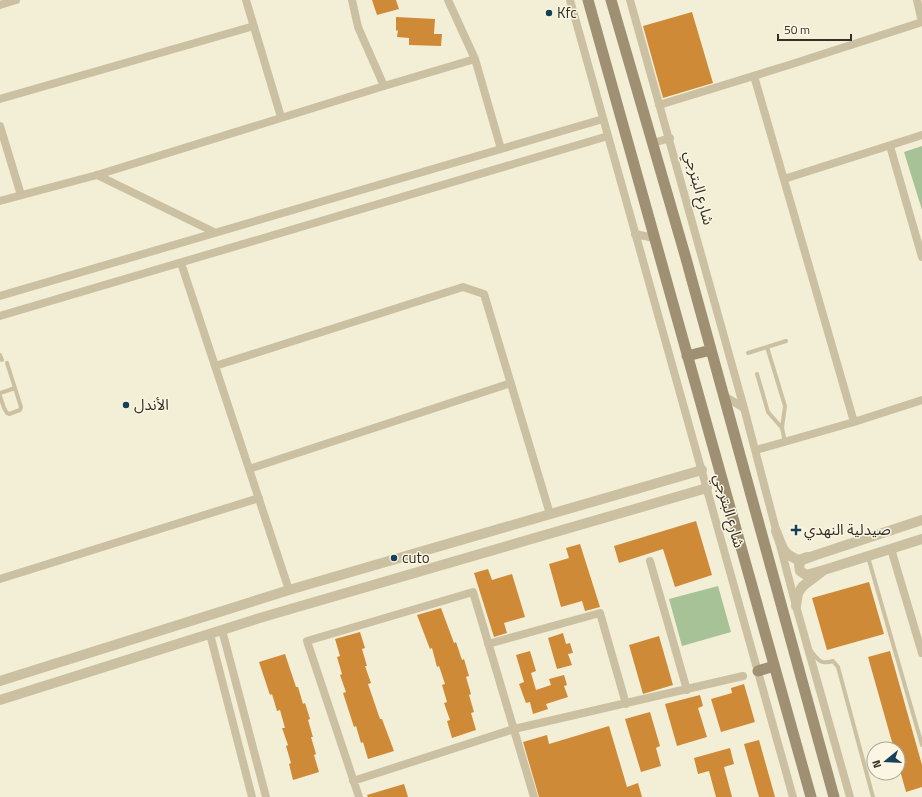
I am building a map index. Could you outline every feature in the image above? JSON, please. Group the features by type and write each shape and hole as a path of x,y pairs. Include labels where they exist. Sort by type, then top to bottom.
{"main road":[{"name":"شارع البترجي","path":"588,0 811,797"},
{"name":"شارع البترجي","path":"612,0 724,396 834,797"},
{"path":"687,356 711,350"},
{"path":"758,671 774,666"}],"street":[{"path":"0,5 16,0"},
{"path":"246,0 281,117"},
{"path":"352,0 358,27 384,86"},
{"path":"448,0 475,60 501,149"},
{"name":"شارع البترجي","path":"570,0 793,797"},
{"name":"شارع البترجي","path":"630,0 659,105 670,138 756,450 796,606 850,797"},
{"path":"659,105 922,22 917,0"},
{"path":"0,99 254,26"},
{"path":"0,201 97,175 281,117 475,60"},
{"path":"754,76 854,422"},
{"path":"0,296 603,119"},
{"path":"0,126 20,195"},
{"path":"784,179 922,135"},
{"path":"0,316 608,136"},
{"name":"شارع البترجي","path":"653,143 670,138"},
{"path":"890,146 922,257"},
{"path":"97,175 214,232"},
{"path":"636,234 654,238"},
{"path":"181,263 289,590"},
{"path":"215,366 463,287 484,294 550,514"},
{"path":"249,468 511,383"},
{"path":"724,396 744,408"},
{"path":"756,450 854,422 922,400"},
{"path":"0,681 289,590 702,470"},
{"path":"0,700 222,630 707,488"},
{"path":"0,579 259,498"},
{"path":"922,520 802,560 799,565 800,571 806,575 922,539"},
{"path":"776,531 784,551 790,557 799,560 816,555"},
{"path":"892,549 922,653"},
{"path":"650,561 687,690"},
{"path":"796,606 798,593 802,586 824,570"},
{"path":"359,797 307,641 473,592 534,797"},
{"path":"488,644 600,613 626,704"},
{"path":"205,617 252,797"},
{"path":"222,630 266,797"},
{"path":"353,781 514,729 743,676"},
{"path":"815,730 830,727"}],"lane":[{"path":"748,353 786,341"},
{"path":"767,347 785,406 782,428 785,442"},
{"path":"0,355 2,360"},
{"path":"0,396 7,413 9,414 20,410 21,407 7,363"},
{"path":"757,374 768,412 782,428"},
{"path":"0,393 15,388"},
{"path":"868,556 922,745"},
{"path":"807,645 822,662 833,661 838,668 874,797"}],"green space":[{"path":"922,146 922,210 904,152"},
{"path":"718,586 731,632 682,646 669,599"}],"building":[{"path":"372,0 396,0 399,9 377,15"},
{"path":"692,12 713,83 663,98 643,26"},
{"path":"396,17 435,19 434,34 442,34 441,46 409,45 409,38 397,37 398,30 396,31"},
{"path":"696,521 712,575 675,587 663,549 619,563 614,546"},
{"path":"580,544 600,607 585,611 582,601 561,607 549,564 569,558 566,548"},
{"path":"488,569 492,580 512,574 525,617 504,623 507,633 494,637 474,573"},
{"path":"869,582 884,634 827,650 812,598"},
{"path":"441,608 454,643 456,642 462,660 464,659 469,676 466,677 474,712 471,713 476,730 452,738 447,721 450,720 444,703 447,702 442,685 445,684 439,666 437,667 432,648 430,649 417,615"},
{"path":"360,632 365,648 362,649 367,666 365,666 371,683 368,684 380,719 382,719 394,751 368,759 356,726 354,727 343,693 346,692 340,675 342,674 337,657 340,656 335,639"},
{"path":"563,633 566,644 570,643 573,653 568,654 572,665 557,669 548,638"},
{"path":"659,636 673,685 643,694 629,645"},
{"path":"530,651 536,671 531,673 536,690 551,685 549,679 564,675 567,685 564,686 568,697 546,704 548,709 533,714 530,702 526,703 519,684 524,682 516,655"},
{"path":"890,651 922,765 922,787 906,792 903,781 906,781 906,741 892,741 868,657"},
{"path":"285,654 296,687 298,687 303,704 305,703 310,719 308,720 316,754 314,755 319,772 293,780 289,764 291,763 286,746 288,745 282,728 285,728 280,710 277,711 272,694 270,695 259,662"},
{"path":"744,684 755,722 721,732 711,699 732,693 731,688"},
{"path":"700,695 703,706 698,708 707,737 677,746 665,704"},
{"path":"650,712 660,746 656,748 661,766 641,772 625,719"},
{"path":"609,726 627,787 638,783 642,797 539,797 523,742 547,735 549,744"},
{"path":"759,740 775,797 759,797 744,744"},
{"path":"730,748 734,764 724,767 732,797 716,797 709,771 698,774 694,758"},
{"path":"404,784 408,797 368,797 367,795"}],"place":[{"name":"Kfc","path":"549,13"},
{"name":"الأندل","path":"126,405"},
{"name":"صيدلية النهدي","path":"796,530"},
{"name":"cuto","path":"394,558"}]}
